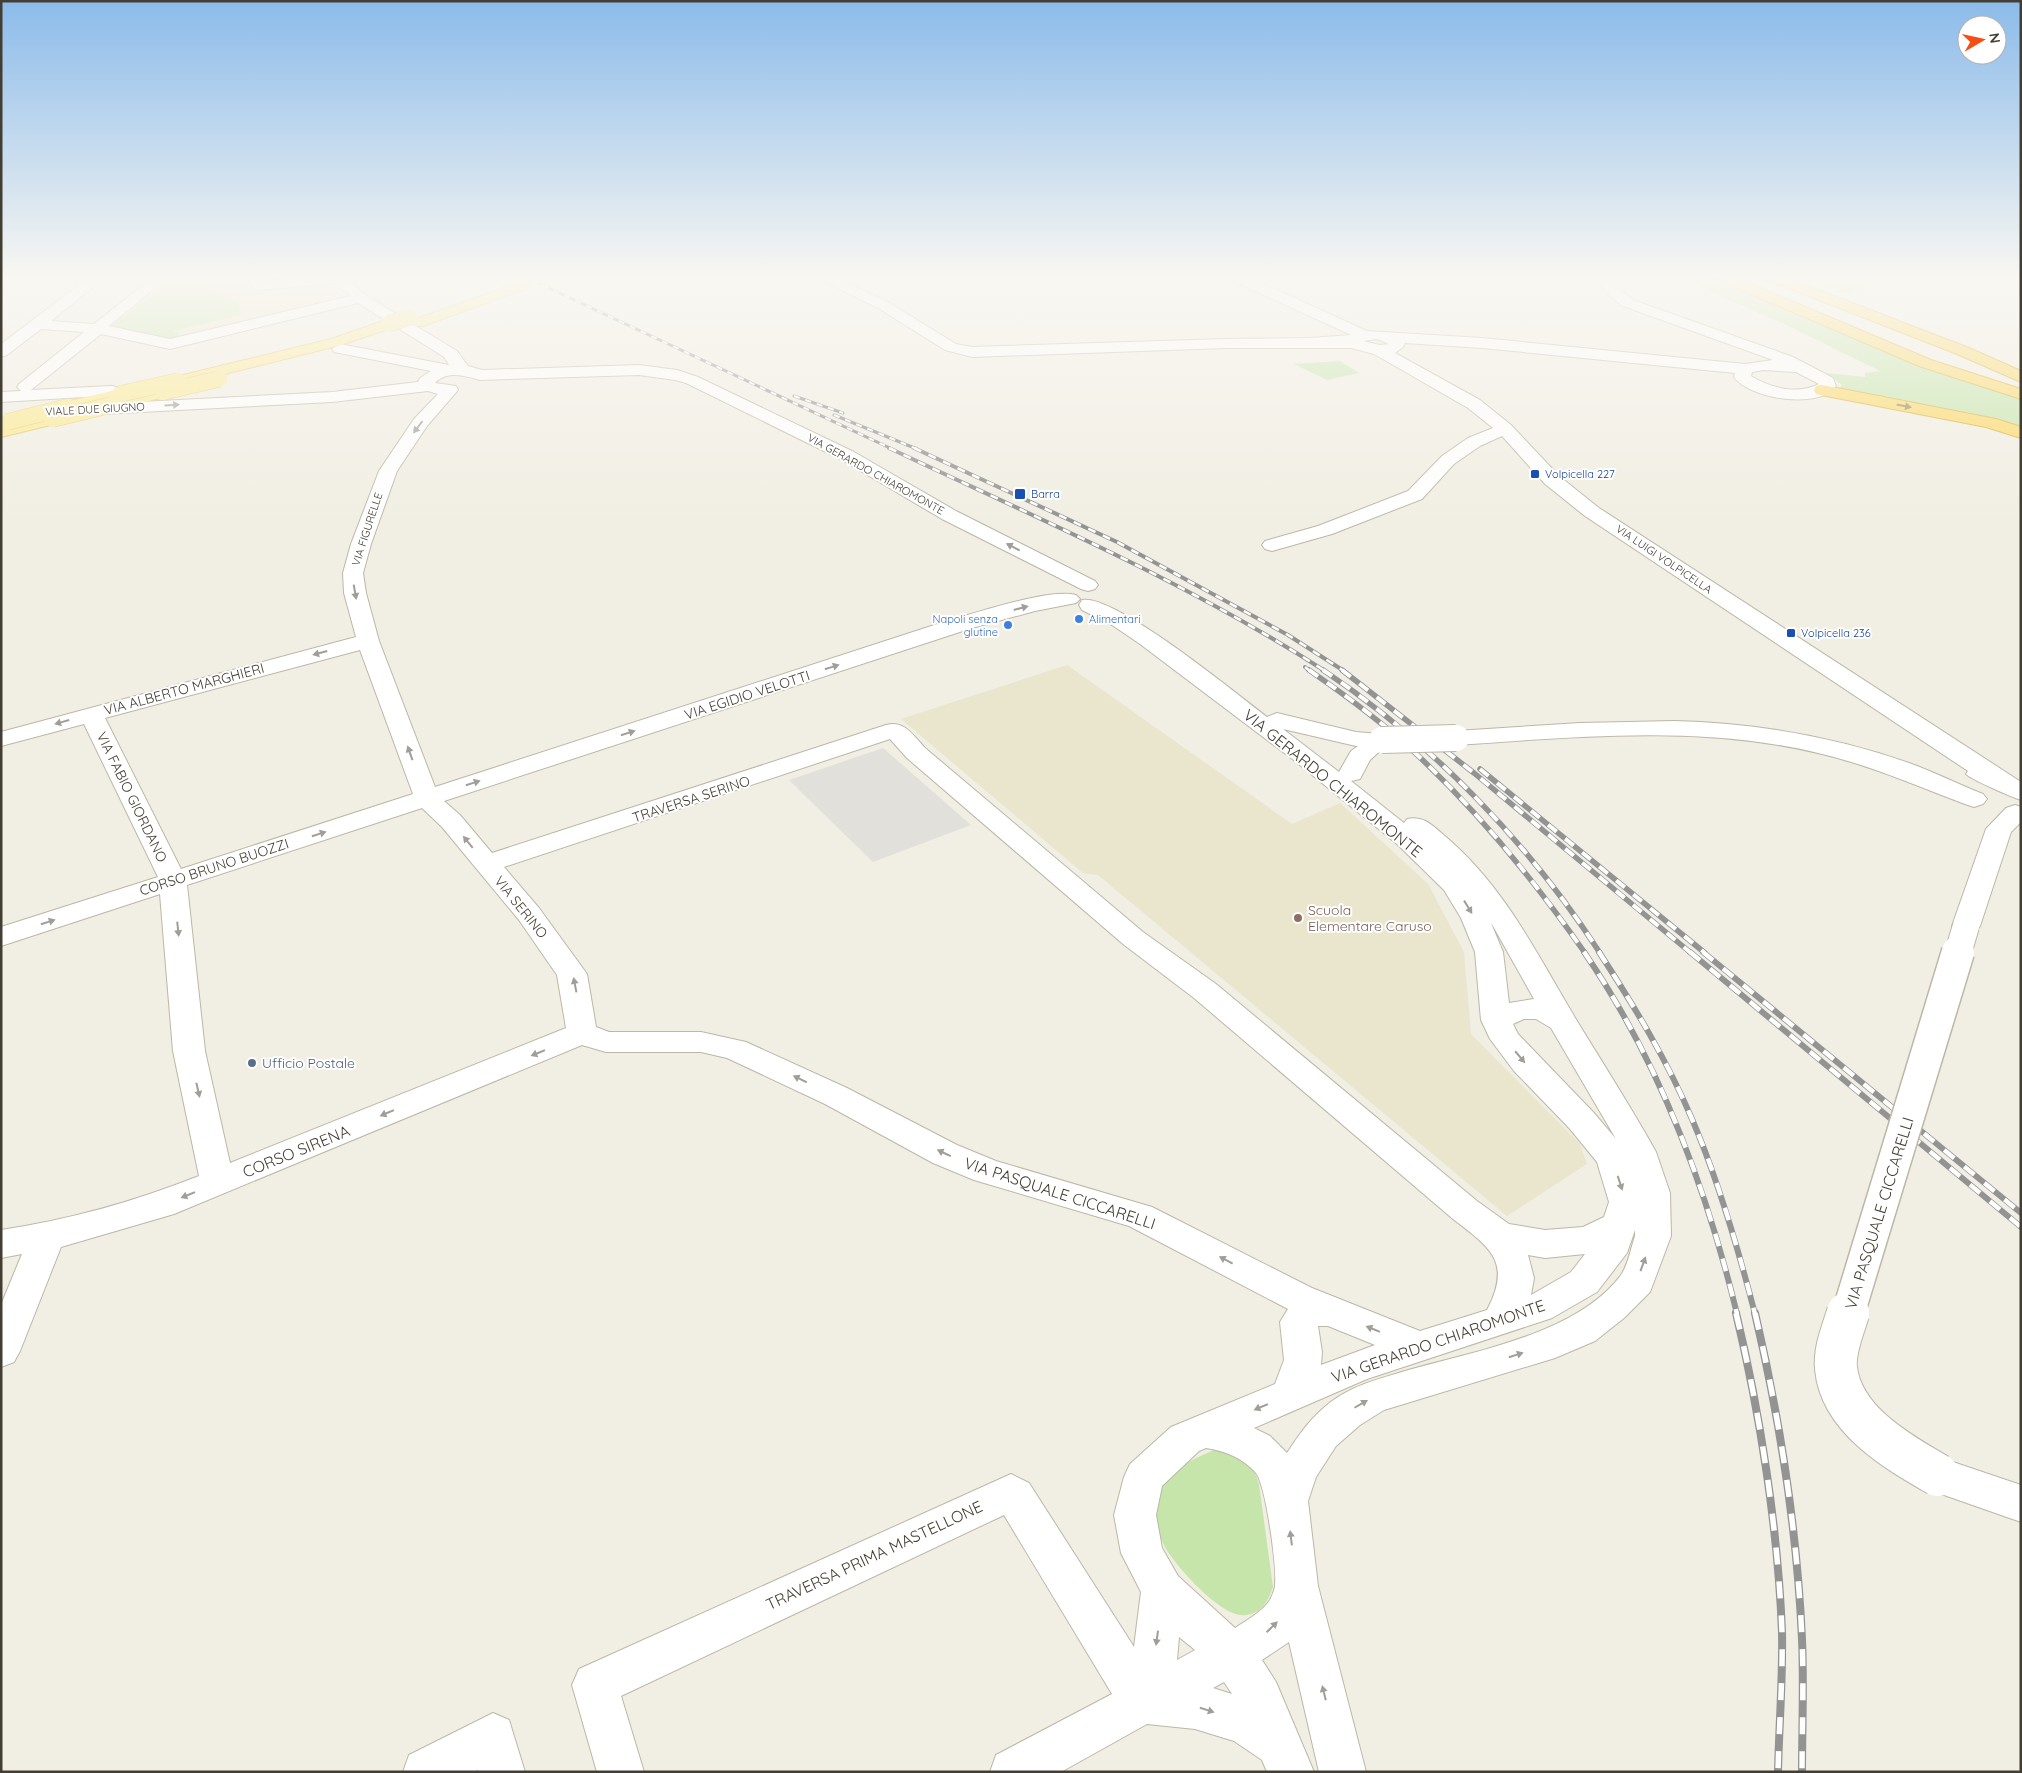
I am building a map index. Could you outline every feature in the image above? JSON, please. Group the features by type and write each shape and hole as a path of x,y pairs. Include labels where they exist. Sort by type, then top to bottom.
{"highway":[{"path":"1913,358 2021,394"},
{"path":"1955,358 2021,390"},
{"path":"1977,358 2021,378"},
{"path":"2003,358 2021,364"},
{"path":"1822,390 1990,423 2021,434"}],"main road":[{"path":"3,423 52,419 178,381 272,358"},
{"path":"3,423 67,407 227,382 310,358"}],"street":[{"path":"25,386 62,358"},
{"path":"375,358 452,377"},
{"path":"452,377 455,362 453,358"},
{"name":"VIA LUIGI VOLPICELLA","path":"1403,358 1474,404 1505,429 1552,480 1592,512 1997,779"},
{"path":"1564,358 1746,375 1770,390 1785,392 1806,393 1822,390 1828,386 1827,381 1816,373 1767,358"},
{"path":"1746,375 1770,359"},
{"name":"VIA GERARDO CHIAROMONTE","path":"452,377 638,370 669,374 692,380 848,456 1091,595 1157,629 1277,720 1357,750 1406,838 1454,885 1475,918 1489,952 1496,1020 1505,1039 1525,1063 1582,1121 1612,1158 1626,1202 1614,1243 1584,1282 1539,1308 1356,1367 1185,1439 1144,1477 1134,1516 1142,1553 1163,1590 1197,1624 1232,1654 1260,1698 1285,1757"},
{"path":"340,380 452,377"},
{"name":"VIALE DUE GIUGNO","path":"3,423 332,397 452,377"},
{"name":"VIA FIGURELLE","path":"427,799 368,641 355,593 353,573 361,544 388,471 452,377"},
{"name":"VIALE DUE GIUGNO","path":"1,397 227,382"},
{"path":"1272,545 1333,528 1415,495 1448,460 1474,442 1505,429"},
{"name":"VIA GERARDO CHIAROMONTE","path":"1091,595 1120,620 1148,639 1357,750 1480,885 1507,925 1627,1129 1639,1152 1653,1192 1654,1236 1637,1282 1612,1308 1582,1330 1542,1346 1374,1397 1346,1413 1322,1434 1299,1469 1287,1501 1296,1586 1339,1756"},
{"name":"VIA EGIDIO VELOTTI","path":"427,799 964,623 1034,605 1091,595"},
{"name":"VIA ALBERTO MARGHIERI","path":"1,739 368,641"},
{"name":"VIA FABIO GIORDANO","path":"91,714 173,880"},
{"path":"1277,720 1357,750 1456,738 1634,728 1707,729 1771,737 1891,765 1964,773 1997,779 2014,812"},
{"name":"TRAVERSA SERINO","path":"487,864 532,851 894,730 924,759 1118,925 1205,991 1464,1210 1500,1236"},
{"name":"VIA LUIGI VOLPICELLA","path":"1952,749 1963,760 1964,773 1957,778 1961,789 1979,801"},
{"path":"1891,765 1979,801 2014,812"},
{"name":"VIA SERINO","path":"427,799 451,821 530,914 572,974 582,1033"},
{"name":"CORSO BRUNO BUOZZI","path":"1,937 427,799"},
{"name":"VIA PASQUALE CICCARELLI","path":"2014,812 1966,926 1838,1347 1836,1369 1842,1388 1856,1411 1894,1449 1938,1475 2021,1504"},
{"path":"173,880 189,1051 218,1183"},
{"path":"1496,1020 1520,1009 1533,1009 1549,1011 1562,1021"},
{"name":"VIA PASQUALE CICCARELLI","path":"582,1033 606,1042 701,1042 735,1049 836,1096 945,1154 986,1171 1140,1216 1314,1323 1419,1347"},
{"name":"CORSO SIRENA","path":"1,1244 47,1237 162,1205 582,1033"},
{"path":"1500,1236 1545,1244 1565,1244 1588,1240 1620,1225"},
{"path":"1500,1236 1513,1256 1517,1274 1514,1295 1500,1321"},
{"path":"1,1351 47,1237"},
{"path":"1289,1395 1300,1377 1314,1323"},
{"path":"1204,1431 1226,1434 1250,1445 1270,1462 1287,1501"},
{"name":"TRAVERSA PRIMA MASTELLONE","path":"621,1772 595,1685 1010,1492 1015,1496 1142,1701"},
{"path":"1013,1772 1232,1654 1268,1632 1287,1613 1296,1586"},
{"path":"1142,1701 1153,1670 1163,1590"},
{"path":"1142,1701 1195,1706 1245,1721 1285,1757"},
{"path":"426,1772 493,1736 502,1772"}],"shaded area":[{"name":"Scuola Elementare Caruso","path":"1067,665 1292,824 1340,803 1428,884 1464,952 1471,1034 1580,1144 1587,1164 1507,1216 1098,875 1083,873 901,719"},
{"path":"883,748 971,825 873,862 789,780"}],"green space":[{"path":"1853,358 1907,358 2021,399 2021,428 1839,389 1842,385 1827,373 1865,377 1865,373 1880,371"},
{"path":"1340,361 1359,373 1327,380 1294,364"},
{"path":"1214,1450 1229,1452 1242,1459 1253,1470 1259,1484 1273,1587 1264,1606 1252,1614 1237,1614 1214,1602 1203,1592 1168,1552 1155,1518 1155,1503 1166,1479 1180,1467"}],"railway":[{"path":"697,358 892,449"},
{"path":"794,396 843,413"},
{"path":"834,415 917,449"},
{"path":"889,448 1111,552 1219,608 1325,671"},
{"path":"914,448 1117,542 1288,635 1344,671"},
{"path":"1305,667 1310,671"},
{"path":"1309,670 1388,729 1461,798 1526,873 1585,953"},
{"path":"1323,670 1402,730 1476,798 1510,834 1542,873 1600,953"},
{"path":"1342,670 1474,773 1691,953"},
{"path":"1480,769 1705,953"},
{"path":"1584,952 1611,994 1635,1037 1677,1126 1711,1219 1737,1314"},
{"path":"1599,952 1649,1034 1672,1076 1692,1119 1727,1215 1755,1314"},
{"path":"1690,952 2021,1227"},
{"path":"1703,952 2021,1213"},
{"path":"1736,1313 1760,1431 1772,1512 1780,1593 1782,1649 1778,1772"},
{"path":"1755,1313 1780,1434 1792,1516 1800,1598 1803,1656 1802,1772"}],"place":[{"name":"Volpicella 227","path":"1535,474"},
{"name":"Barra","path":"1020,494"},
{"name":"Alimentari","path":"1079,619"},
{"name":"Napoli senza glutine","path":"1008,625"},
{"name":"Volpicella 236","path":"1791,633"},
{"name":"Scuola Elementare Caruso","path":"1298,918"},
{"name":"Ufficio Postale","path":"252,1063"}]}
